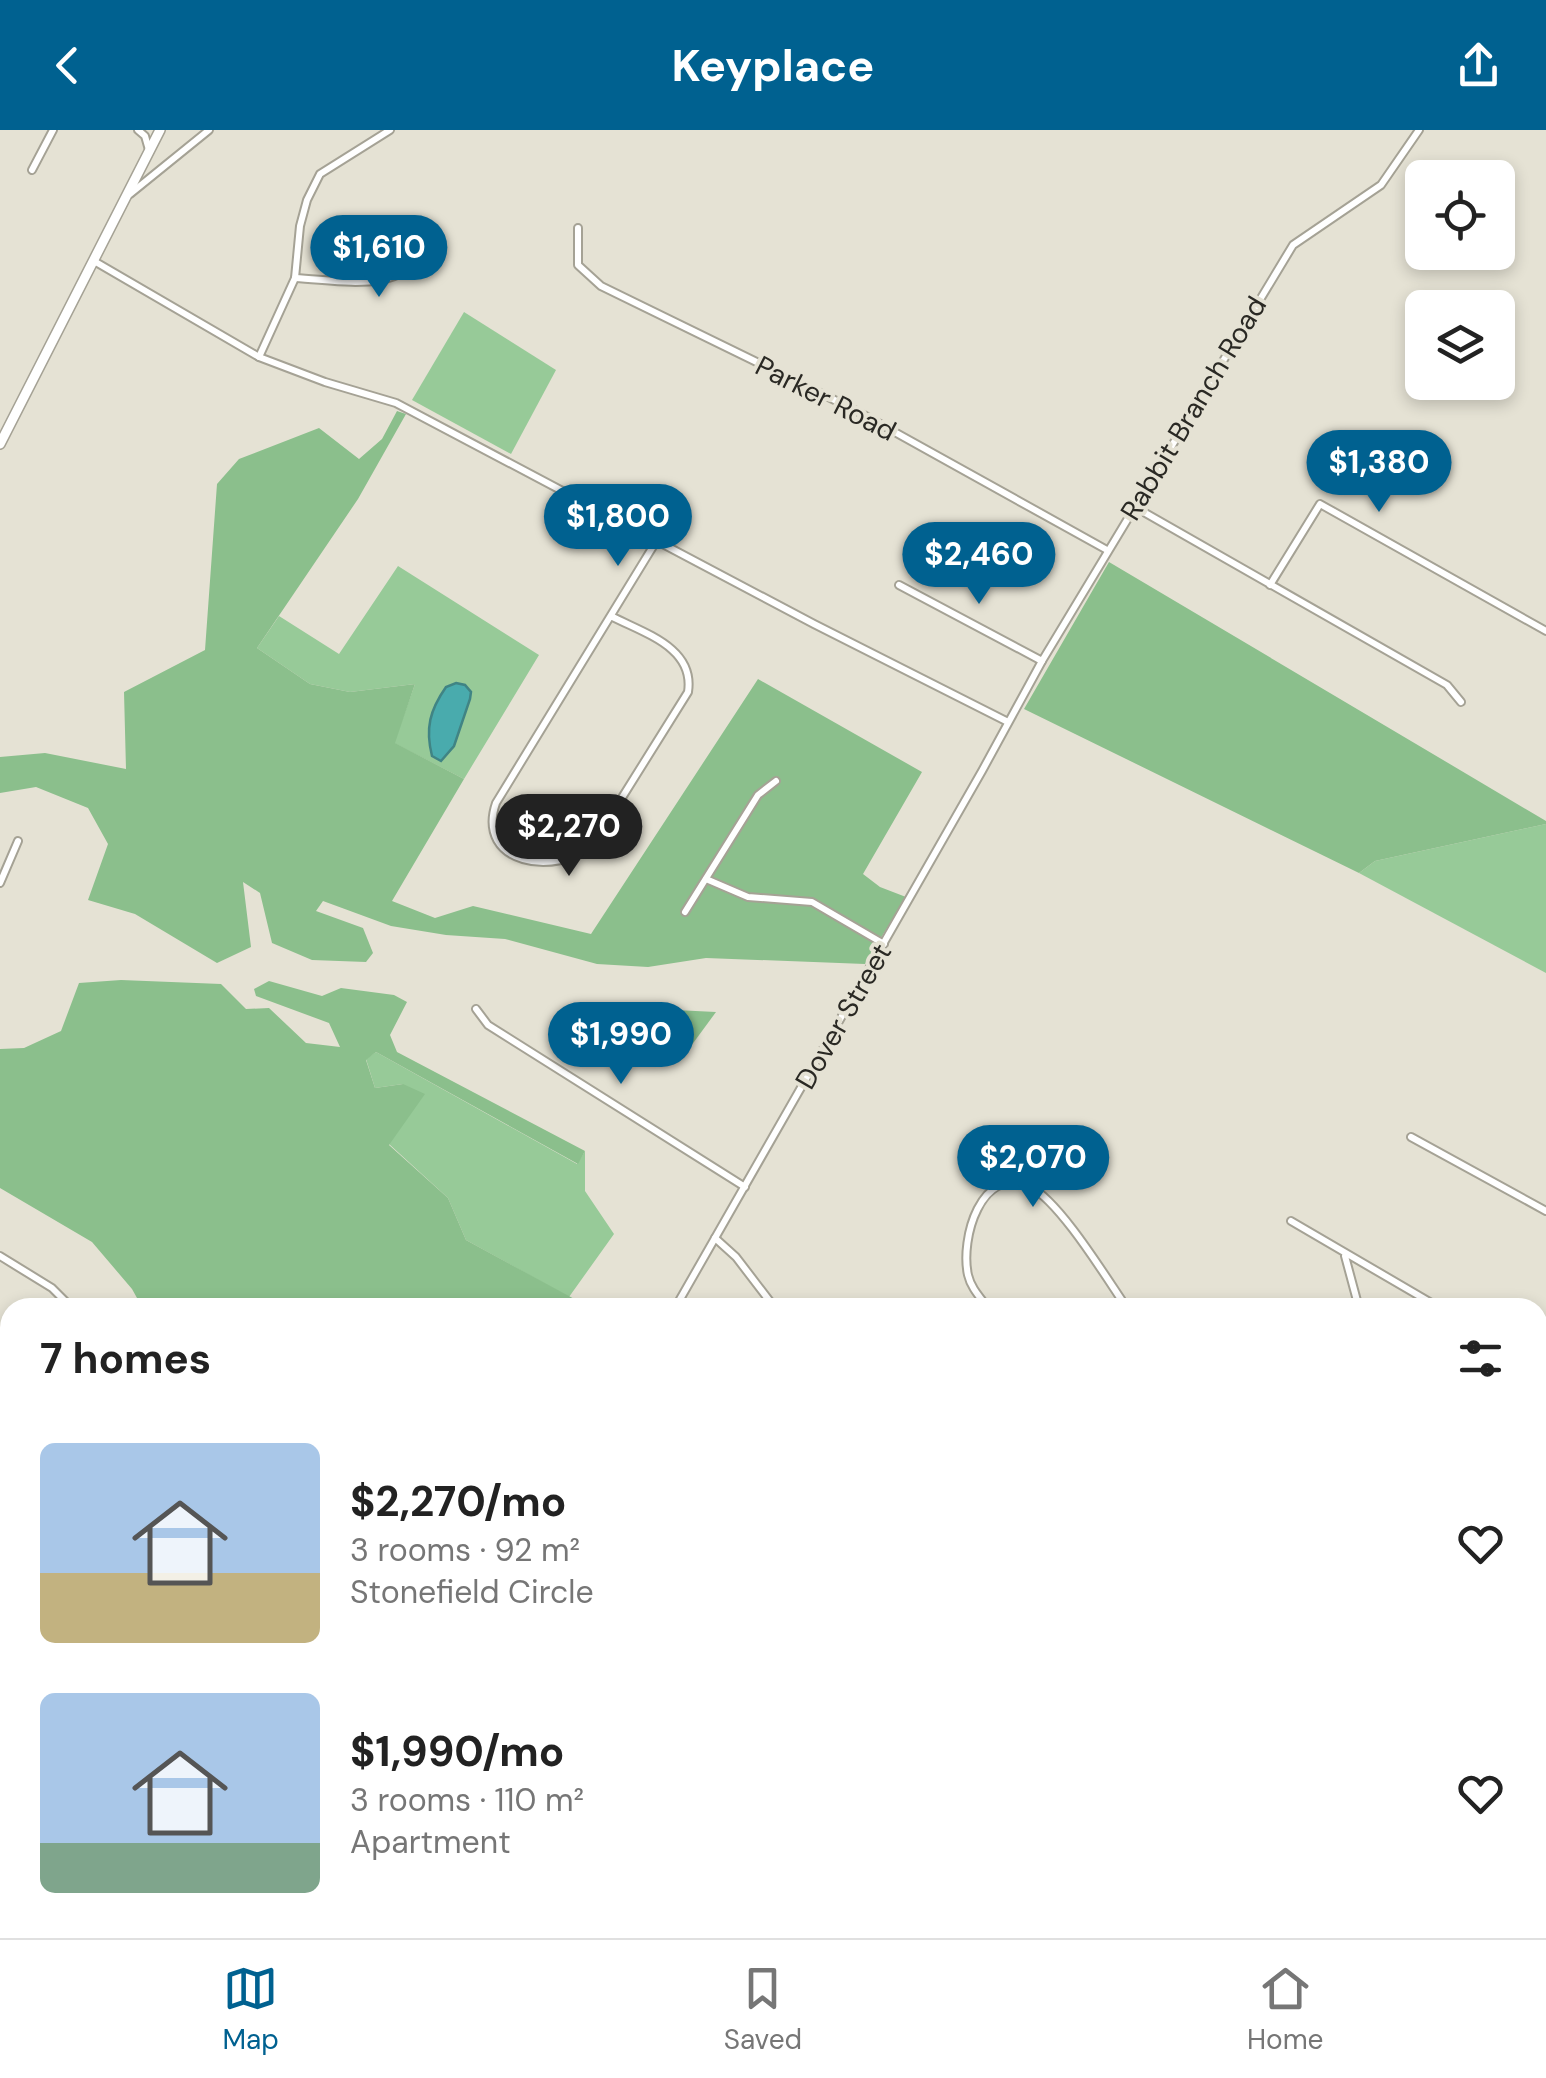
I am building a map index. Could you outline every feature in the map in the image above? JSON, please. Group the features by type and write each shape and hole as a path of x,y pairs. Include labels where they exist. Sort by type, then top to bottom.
{"street":[{"path":"32,170 53,130"},
{"path":"138,130 145,136 149,152"},
{"path":"0,444 160,130"},
{"path":"129,194 208,130"},
{"path":"258,357 296,278 300,226 320,174 390,130"},
{"name":"Rabbit Branch Road","path":"1008,722 1133,506 1292,246 1381,185 1419,130"},
{"name":"Parker Road","path":"578,228 578,265 600,286 855,410 1107,550"},
{"path":"296,278 388,280 422,262 434,246"},
{"path":"94,261 258,357 396,402 1008,722"},
{"path":"1270,584 1320,504 1546,631"},
{"path":"1133,506 1448,685 1460,702"},
{"path":"610,616 674,650 688,669 688,692 593,844 569,860 520,859 495,840 492,826 496,803 610,616 657,540"},
{"path":"899,586 1042,661"},
{"name":"Dover Street","path":"681,1298 1008,722"},
{"path":"685,912 758,795 776,782"},
{"path":"0,883 18,840"},
{"path":"706,879 748,897 812,902 884,944"},
{"path":"476,1010 488,1025 745,1187"},
{"path":"1411,1137 1546,1211"},
{"path":"982,1298 969,1278 967,1251 979,1204 988,1191 1017,1182 1047,1198 1121,1298"},
{"path":"1291,1222 1422,1298"},
{"path":"715,1238 768,1298"},
{"path":"1344,1254 1356,1298"},
{"path":"0,1256 62,1298"}],"green space":[{"path":"464,312 556,370 511,454 412,400"},
{"path":"397,411 406,414 358,499 257,648 310,684 350,692 415,684 395,743 464,779 392,901 435,918 473,906 591,934 758,679 922,772 863,874 880,887 906,897 865,964 706,958 648,967 597,964 505,939 391,926 323,901 316,911 363,928 373,953 366,962 312,960 272,943 260,893 243,882 251,947 217,963 135,914 88,900 108,844 88,808 36,787 0,793 0,757 45,753 126,769 124,692 205,650 217,484 239,459 319,428 359,459 382,439"},
{"path":"1109,562 1546,824 1375,861 1359,873 1024,709"},
{"path":"398,566 539,655 464,779 394,743 415,684 350,692 310,684 257,648 279,616 339,654"},
{"path":"1546,824 1546,973 1359,873 1375,861"},
{"path":"121,980 221,984 246,1009 269,1008 306,1043 340,1047 329,1023 256,996 254,989 269,981 322,996 341,988 394,995 407,1002 390,1035 397,1052 585,1151 578,1164 376,1052 366,1060 375,1088 403,1084 425,1094 389,1145 448,1198 466,1240 572,1298 137,1298 92,1242 0,1188 0,1049 24,1048 61,1031 79,983"},
{"path":"593,1006 716,1012 680,1061 589,1012"},
{"path":"376,1052 577,1164 585,1151 585,1191 614,1234 569,1297 466,1240 448,1198 389,1144 403,1084 375,1088 366,1059"}],"water":[{"path":"465,685 471,692 470,699 454,746 441,761 432,756 430,720 446,687"}]}
